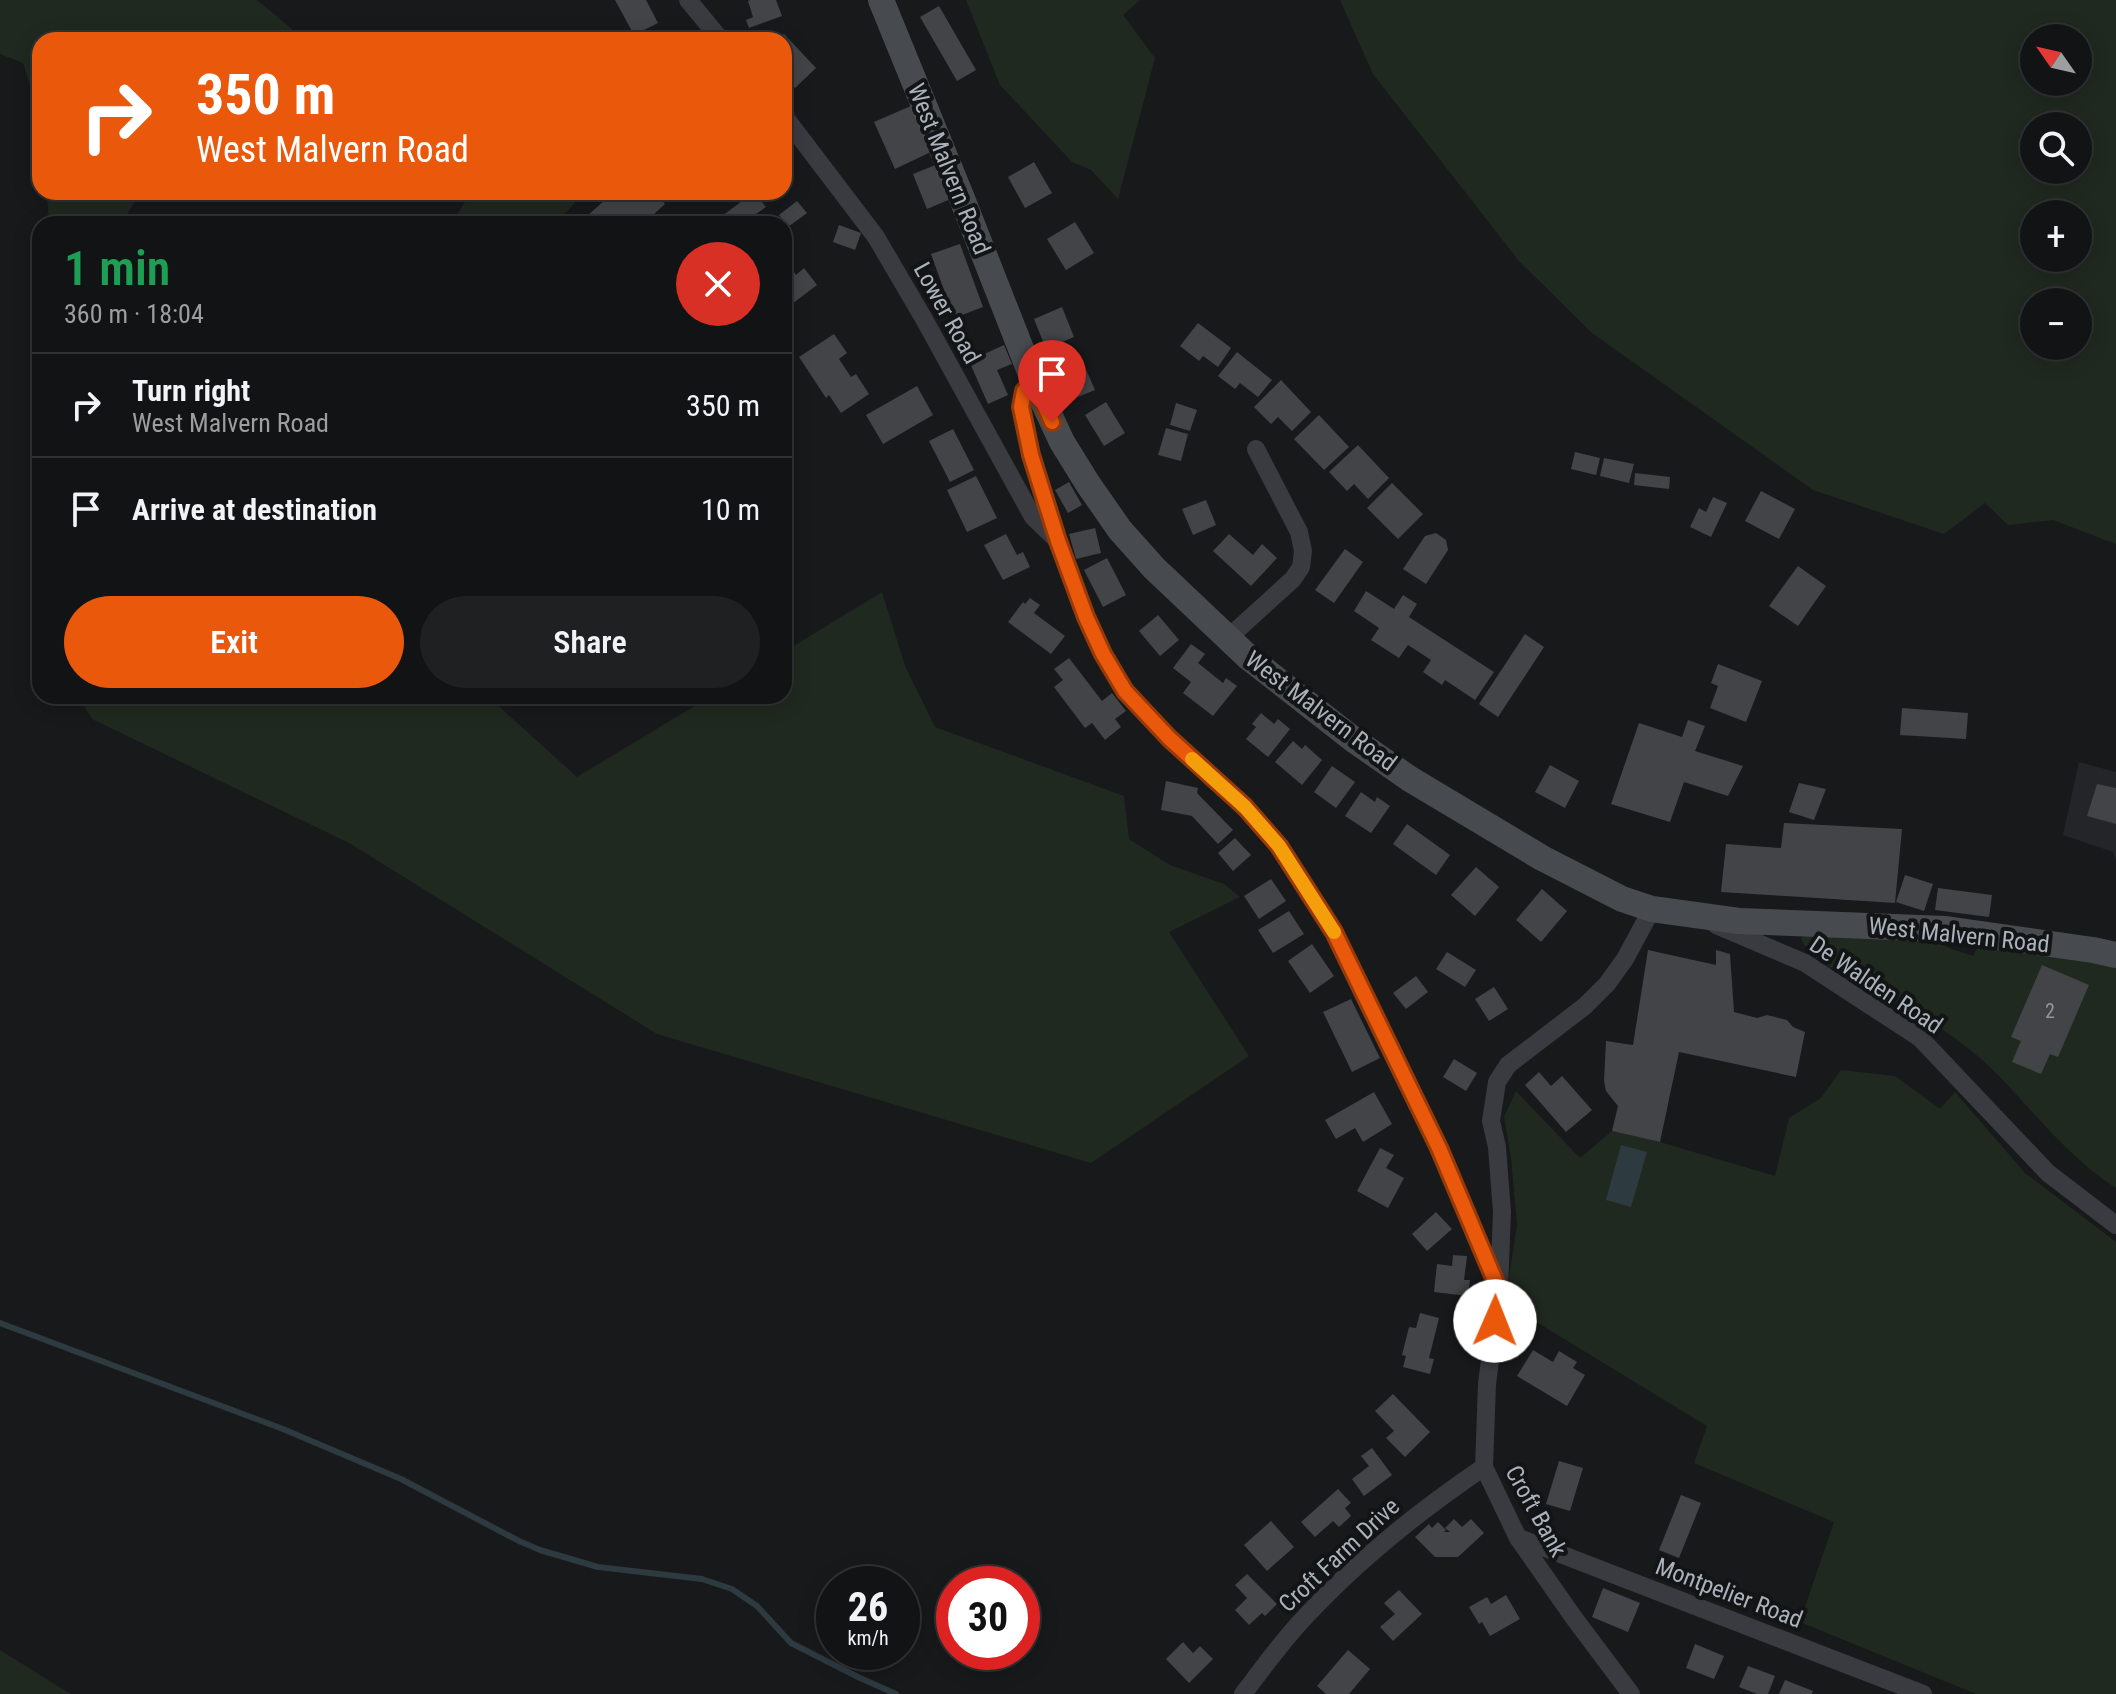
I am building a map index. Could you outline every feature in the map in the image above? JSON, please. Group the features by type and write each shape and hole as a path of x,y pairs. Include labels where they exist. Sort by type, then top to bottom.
{"main road":[{"name":"West Malvern Road","path":"881,0 1034,382 1062,442 1088,484 1120,530 1154,568 1227,639 1354,740 1410,779 1542,858 1622,899 1652,909 1739,921 1946,929 2116,955"}],"street":[{"path":"688,0 714,32"},
{"name":"Lower Road","path":"792,127 876,237 1033,517 1058,541"},
{"path":"1034,382 1024,391 1021,407 1031,455 1058,541 1103,654 1125,691 1271,836 1334,932 1439,1148 1499,1290"},
{"path":"1227,639 1293,579 1301,567 1303,551 1299,532 1256,449"},
{"name":"Croft Bank","path":"1631,1694 1518,1538 1484,1467 1487,1384 1499,1290 1502,1212 1497,1147 1491,1121 1497,1082 1508,1065 1585,1006 1607,984 1625,959 1652,909"},
{"name":"De Walden Road","path":"1692,915 1805,963 1920,1038 2048,1173 2116,1225"},
{"name":"Croft Farm Drive","path":"1243,1694 1303,1619 1330,1592 1409,1520 1484,1467"},
{"name":"Montpelier Road","path":"1518,1538 1923,1694"}],"shaded area":[{"path":"0,0 257,0 293,32 32,32 32,91 23,63 0,54"},
{"path":"966,0 1140,0 1123,15 1155,58 1118,199 1091,170 1072,162 1000,85"},
{"path":"1340,0 2116,0 2116,544 2053,520 2008,525 1985,503 1944,534 1813,490 1592,333 1519,261 1373,74"},
{"path":"48,200 136,200 126,216 48,216"},
{"path":"466,200 578,200 562,216 456,216"},
{"path":"882,592 905,666 935,727 1124,796 1129,839 1170,865 1224,884 1240,897 1169,932 1249,1056 1091,1163 657,1034 349,843 92,719 83,704 497,704 577,777 698,704 792,704 792,647"},
{"path":"2079,762 2116,772 2116,860 2113,852 2063,835"},
{"path":"1805,934 1930,938 1973,956 1980,942 2116,967 2116,1188 2068,1149 1974,1053 1934,1024 1823,962 1801,939"},
{"path":"1841,1070 1895,1076 1940,1109 1955,1092 2025,1173 2116,1242 2116,1694 1976,1694 1800,1622 1834,1522 1694,1463 1707,1426 1505,1303 1517,1225 1504,1117 1516,1091 1580,1158 1612,1131 1775,1176 1789,1118 1821,1098"},
{"path":"1621,1145 1647,1152 1631,1207 1606,1200"},
{"path":"0,1650 61,1688 71,1694 0,1694"}],"building":[{"path":"615,0 646,0 658,23 640,32 632,32"},
{"path":"750,0 776,0 782,16 749,28 746,20 753,17"},
{"path":"939,6 976,70 957,81 920,17"},
{"path":"792,42 816,68 795,88 792,85"},
{"path":"913,105 933,151 895,169 874,122"},
{"path":"1034,162 1052,193 1025,208 1008,177"},
{"path":"938,164 953,198 927,209 913,174"},
{"path":"605,200 661,200 665,204 652,216 587,216"},
{"path":"743,200 760,200 766,207 756,214 758,216 722,216"},
{"path":"797,201 807,213 792,224 792,216 779,215"},
{"path":"1075,222 1094,253 1066,270 1047,239"},
{"path":"839,225 861,233 855,250 833,242"},
{"path":"960,244 983,307 954,318 931,254"},
{"path":"804,268 817,285 792,304 792,270 796,275"},
{"path":"1062,307 1074,337 1046,349 1034,319"},
{"path":"1198,323 1231,348 1218,367 1203,356 1199,361 1180,346"},
{"path":"834,334 847,353 839,359 851,377 856,374 869,394 841,413 829,395 826,398 799,357"},
{"path":"1004,345 1012,364 997,370 1008,395 988,404 969,361"},
{"path":"1237,352 1272,380 1258,397 1240,383 1235,389 1218,376"},
{"path":"1082,360 1095,390 1068,401 1056,371"},
{"path":"1281,380 1311,412 1292,431 1278,417 1271,424 1254,407"},
{"path":"917,386 933,415 883,444 866,415"},
{"path":"1106,402 1125,433 1104,446 1085,415"},
{"path":"1176,403 1197,410 1190,431 1170,425"},
{"path":"1319,415 1349,447 1324,470 1294,439"},
{"path":"1166,428 1188,434 1181,461 1158,455"},
{"path":"953,429 974,470 950,482 929,441"},
{"path":"1358,445 1389,478 1368,499 1354,484 1347,491 1329,472"},
{"path":"1575,452 1600,458 1596,475 1571,469"},
{"path":"1604,458 1634,464 1629,483 1600,476"},
{"path":"1635,473 1670,477 1669,489 1634,485"},
{"path":"976,476 997,518 967,532 947,490"},
{"path":"1069,482 1082,505 1068,513 1055,490"},
{"path":"1392,483 1423,514 1398,539 1367,508"},
{"path":"1761,491 1795,509 1779,539 1745,521"},
{"path":"1713,497 1727,503 1711,537 1690,527 1699,508 1706,512"},
{"path":"1206,500 1216,525 1193,535 1182,509"},
{"path":"1095,528 1101,553 1076,559 1069,534"},
{"path":"1436,533 1446,540 1448,550 1426,584 1403,569 1425,536"},
{"path":"1006,534 1017,555 1023,552 1030,567 1003,580 984,545"},
{"path":"1229,534 1253,555 1262,544 1277,558 1251,586 1213,551"},
{"path":"1345,549 1363,562 1334,603 1315,590"},
{"path":"1107,558 1126,595 1103,607 1084,570"},
{"path":"1798,566 1826,586 1798,626 1769,606"},
{"path":"1366,591 1394,609 1403,595 1417,604 1409,617 1494,672 1475,700 1445,680 1442,685 1423,672 1431,660 1408,645 1399,658 1371,640 1379,628 1354,611"},
{"path":"1030,598 1040,605 1034,613 1065,636 1051,654 1008,622 1023,602 1025,604"},
{"path":"1158,615 1179,640 1160,656 1139,631"},
{"path":"1525,634 1544,647 1498,717 1479,704"},
{"path":"1191,644 1205,654 1198,663 1223,683 1226,678 1237,686 1213,716 1183,693 1191,682 1173,668"},
{"path":"1069,658 1102,701 1112,693 1126,711 1115,719 1121,727 1105,740 1092,723 1085,728 1054,687 1063,680 1054,669"},
{"path":"1718,664 1762,681 1746,722 1710,708 1718,686 1711,683"},
{"path":"1902,708 1968,713 1966,739 1900,735"},
{"path":"1261,713 1274,724 1278,719 1290,729 1268,757 1246,739 1256,727 1252,724"},
{"path":"1688,720 1705,726 1695,751 1743,766 1728,796 1684,782 1670,822 1611,804 1639,723 1682,737"},
{"path":"1293,741 1302,749 1305,745 1322,760 1302,785 1275,762"},
{"path":"1550,765 1579,781 1565,808 1535,792"},
{"path":"1332,766 1355,782 1336,808 1314,792"},
{"path":"1166,781 1198,788 1197,793 1233,830 1218,844 1192,816 1161,810"},
{"path":"1799,783 1826,789 1814,820 1789,812"},
{"path":"2097,784 2116,788 2116,824 2087,816"},
{"path":"1361,792 1375,802 1377,797 1390,806 1371,833 1345,816"},
{"path":"1784,823 1902,829 1895,903 1721,892 1726,844 1781,848"},
{"path":"1407,824 1450,855 1436,875 1393,844"},
{"path":"1235,838 1251,855 1233,871 1218,853"},
{"path":"1476,867 1499,887 1475,916 1451,895"},
{"path":"1905,875 1933,884 1924,911 1896,902"},
{"path":"1271,879 1286,901 1259,919 1244,896"},
{"path":"1938,888 1992,895 1989,917 1935,910"},
{"path":"1542,889 1567,911 1541,942 1516,920"},
{"path":"1289,911 1304,934 1273,953 1258,930"},
{"path":"1312,944 1334,976 1310,993 1288,961"},
{"path":"1648,950 1716,965 1716,950 1730,954 1734,1012 1757,1018 1767,1015 1787,1020 1793,1027 1805,1032 1796,1077 1679,1052 1660,1142 1612,1131 1618,1106 1606,1091 1604,1081 1606,1041 1633,1045"},
{"path":"1447,952 1476,970 1465,987 1436,969"},
{"path":"2042,965 2089,985 2058,1057 2050,1054 2041,1074 2012,1062 2021,1041 2011,1037"},
{"path":"1416,976 1428,992 1406,1009 1393,993"},
{"path":"1494,987 1508,1009 1489,1021 1475,999"},
{"path":"1351,999 1380,1058 1352,1072 1323,1012"},
{"path":"1454,1059 1477,1073 1466,1091 1443,1077"},
{"path":"1539,1072 1551,1086 1562,1076 1592,1110 1566,1132 1525,1085"},
{"path":"1374,1092 1392,1124 1363,1142 1355,1128 1336,1139 1325,1120"},
{"path":"1380,1148 1394,1155 1386,1168 1404,1178 1388,1208 1357,1191"},
{"path":"1436,1212 1452,1229 1427,1251 1412,1234"},
{"path":"1453,1255 1467,1256 1464,1280 1470,1280 1468,1296 1434,1292 1437,1264 1452,1266"},
{"path":"1420,1313 1439,1318 1429,1358 1434,1359 1430,1374 1403,1367 1406,1356 1402,1355 1409,1327 1416,1328"},
{"path":"1533,1350 1553,1362 1559,1351 1577,1362 1573,1368 1585,1375 1567,1406 1517,1376"},
{"path":"1393,1394 1430,1432 1405,1457 1386,1438 1394,1431 1375,1411"},
{"path":"1372,1448 1392,1475 1364,1496 1352,1479 1369,1466 1361,1456"},
{"path":"1559,1461 1583,1468 1570,1511 1546,1504"},
{"path":"1338,1489 1351,1503 1345,1508 1351,1516 1339,1527 1333,1521 1315,1537 1301,1522"},
{"path":"1681,1495 1701,1503 1679,1558 1659,1550"},
{"path":"1454,1519 1462,1527 1471,1519 1484,1533 1458,1557 1435,1557 1415,1537 1429,1524 1432,1528 1438,1522 1446,1530 1444,1532 1450,1532 1445,1528"},
{"path":"1271,1521 1294,1547 1267,1571 1244,1545"},
{"path":"1247,1574 1277,1604 1249,1625 1235,1610 1247,1598 1235,1585"},
{"path":"1603,1588 1640,1603 1628,1632 1592,1617"},
{"path":"1399,1590 1422,1614 1393,1641 1380,1627 1395,1614 1384,1603"},
{"path":"1506,1595 1520,1619 1490,1636 1469,1607 1487,1597 1491,1604"},
{"path":"1183,1642 1193,1653 1200,1646 1213,1659 1189,1683 1166,1659"},
{"path":"1695,1644 1724,1656 1714,1679 1686,1668"},
{"path":"1348,1650 1370,1669 1349,1694 1326,1694 1317,1686"},
{"path":"1748,1666 1775,1676 1768,1694 1757,1694 1739,1687"},
{"path":"1785,1680 1813,1691 1812,1694 1779,1694"}],"waterway":[{"path":"0,1323 283,1429 401,1479 540,1550 598,1567 702,1579 732,1589 757,1606 791,1643 896,1694"}],"slow traffic":[{"path":"1192,759 1245,807 1279,846 1334,932"}],"route":[{"path":"1052,422 1034,382 1024,391 1021,407 1031,455 1058,541 1103,654 1125,691 1169,738 1245,807 1279,846 1334,932 1439,1148 1499,1290 1495,1321"}]}
